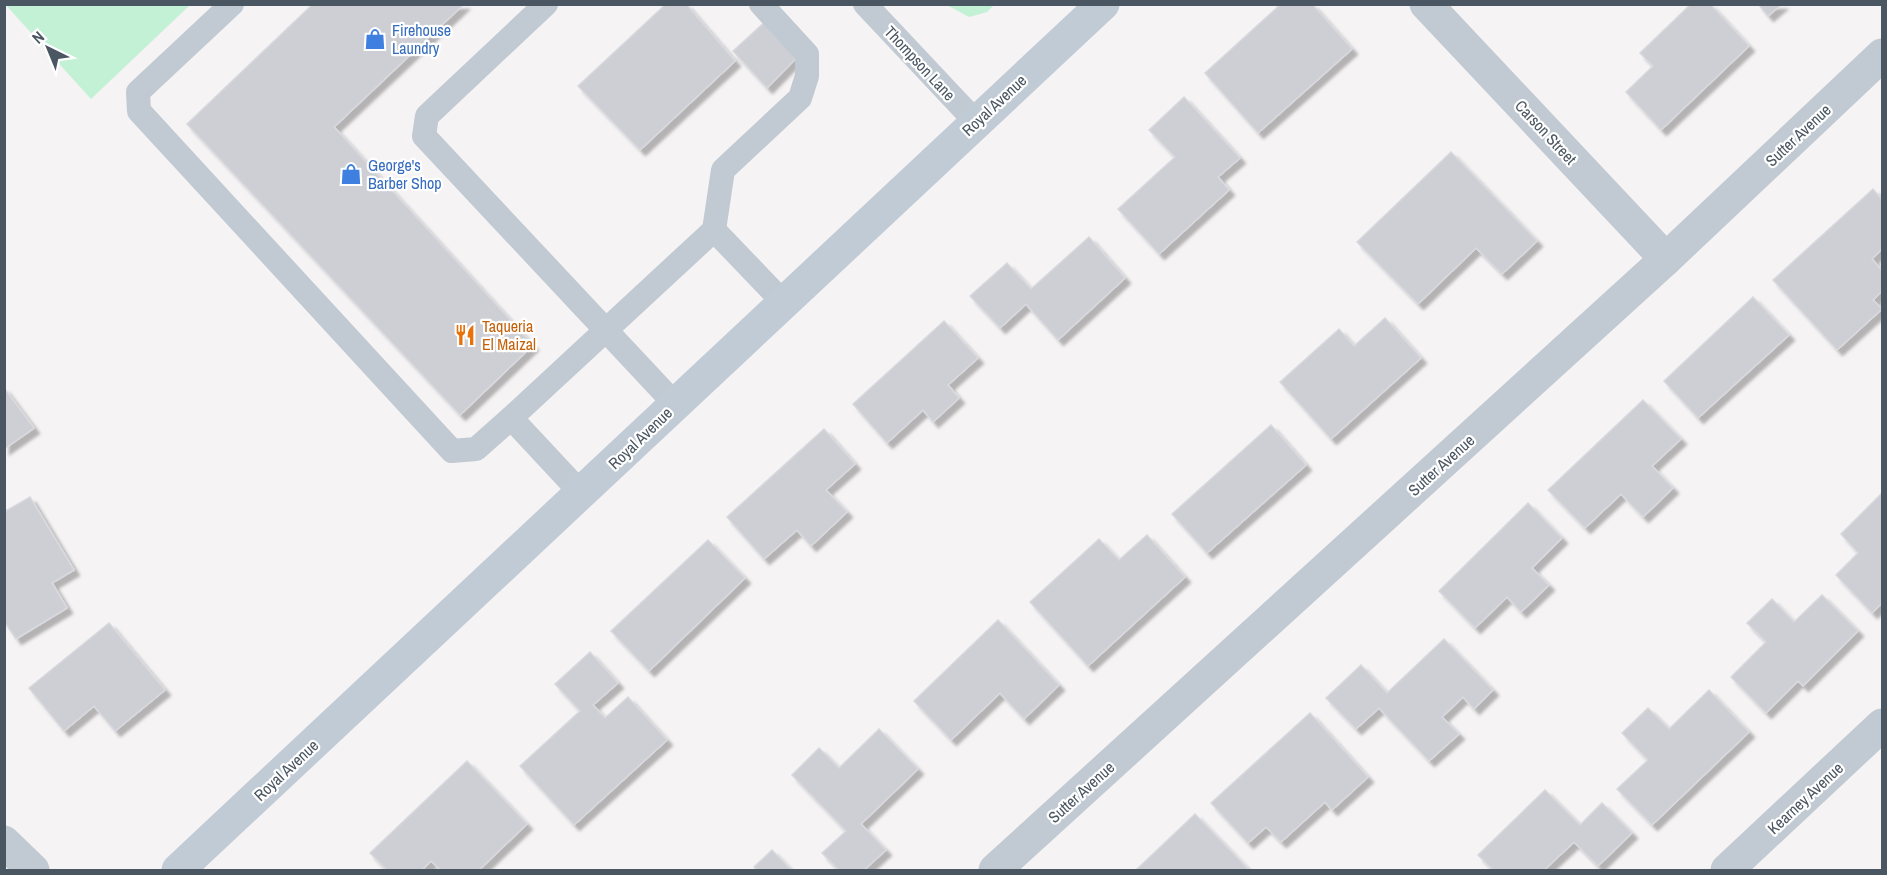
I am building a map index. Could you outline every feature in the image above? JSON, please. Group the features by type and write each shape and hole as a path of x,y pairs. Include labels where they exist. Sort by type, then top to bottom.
{"main road":[{"name":"Royal Avenue","path":"178,870 582,494 1102,4"}],"street":[{"name":"Carson Street","path":"1426,4 1666,259"},
{"name":"Sutter Avenue","path":"995,870 1666,259 1882,55"},
{"name":"Kearney Avenue","path":"1726,870 1882,725"},
{"path":"4,842 33,870"}],"lane":[{"path":"232,4 138,92 139,111 452,451 476,449 714,230 723,170 800,98 807,76 807,54 761,4"},
{"path":"546,4 427,116 424,136 675,404"},
{"name":"Thompson Lane","path":"865,4 976,122"},
{"path":"714,230 783,303"},
{"path":"511,418 582,494"}],"green space":[{"path":"5,4 190,4 190,5 91,99"},
{"path":"947,5 994,5 987,12 969,17"}],"building":[{"path":"313,4 464,4 334,127 533,345 460,415 187,124"},
{"path":"666,4 686,4 735,61 640,150 578,86"},
{"path":"1281,4 1312,4 1352,49 1258,133 1205,73"},
{"path":"1691,4 1710,4 1749,46 1661,130 1626,92 1653,66 1640,53"},
{"path":"1758,4 1782,4 1768,16"},
{"path":"768,19 801,53 767,88 733,51"},
{"path":"1184,97 1240,158 1218,177 1229,190 1159,254 1118,209 1175,157 1149,130"},
{"path":"1451,152 1537,241 1502,274 1476,248 1418,304 1357,242"},
{"path":"1873,189 1882,200 1882,249 1872,259 1882,271 1882,291 1873,300 1882,309 1837,350 1773,280"},
{"path":"1089,237 1125,278 1058,340 1026,304 1000,328 970,296 1007,263 1031,289"},
{"path":"1753,297 1789,335 1698,418 1664,381"},
{"path":"1385,318 1421,358 1331,439 1280,382 1339,329 1354,346"},
{"path":"944,321 978,358 948,385 959,398 933,422 923,410 887,443 853,404"},
{"path":"4,388 34,428 4,449"},
{"path":"1643,400 1681,439 1652,466 1673,488 1643,517 1621,494 1585,528 1548,490"},
{"path":"1271,425 1306,465 1207,553 1172,514"},
{"path":"824,429 855,464 826,490 847,512 811,546 797,530 764,559 727,517"},
{"path":"1882,493 1882,603 1872,613 1836,575 1858,553 1841,534"},
{"path":"30,497 74,570 52,583 67,608 16,639 4,621 4,512"},
{"path":"1528,503 1562,538 1532,568 1549,585 1521,612 1507,597 1475,628 1439,591"},
{"path":"1147,535 1185,577 1088,666 1030,602 1099,539 1119,560"},
{"path":"708,540 745,578 649,671 611,631"},
{"path":"1822,595 1858,631 1803,686 1798,681 1766,713 1731,677 1766,642 1747,623 1772,599 1794,622"},
{"path":"998,620 1059,685 1024,719 1000,693 951,740 914,701"},
{"path":"109,623 165,690 115,731 94,706 64,731 29,688"},
{"path":"1444,639 1493,690 1474,709 1463,697 1442,717 1459,734 1429,761 1379,708 1356,729 1326,698 1361,665 1387,693"},
{"path":"590,652 618,683 593,705 605,718 628,697 667,740 574,825 520,766 580,711 555,684"},
{"path":"1709,690 1749,732 1652,825 1617,789 1648,760 1622,733 1648,708 1669,729"},
{"path":"1310,713 1368,777 1332,810 1325,802 1281,842 1266,827 1248,843 1211,803"},
{"path":"879,729 918,769 861,824 886,850 864,870 839,870 822,853 846,831 792,775 819,748 839,768"},
{"path":"467,761 527,824 479,870 441,870 431,861 422,870 387,870 370,853"},
{"path":"1545,790 1580,825 1602,803 1632,833 1598,866 1574,842 1544,870 1493,870 1478,855"},
{"path":"1195,814 1249,870 1136,870"},
{"path":"772,850 791,870 757,870 754,867"}],"place":[{"name":"Firehouse Laundry","path":"375,39"},
{"name":"George's Barber Shop","path":"351,174"},
{"name":"Taqueria El Maizal","path":"465,335"}]}
